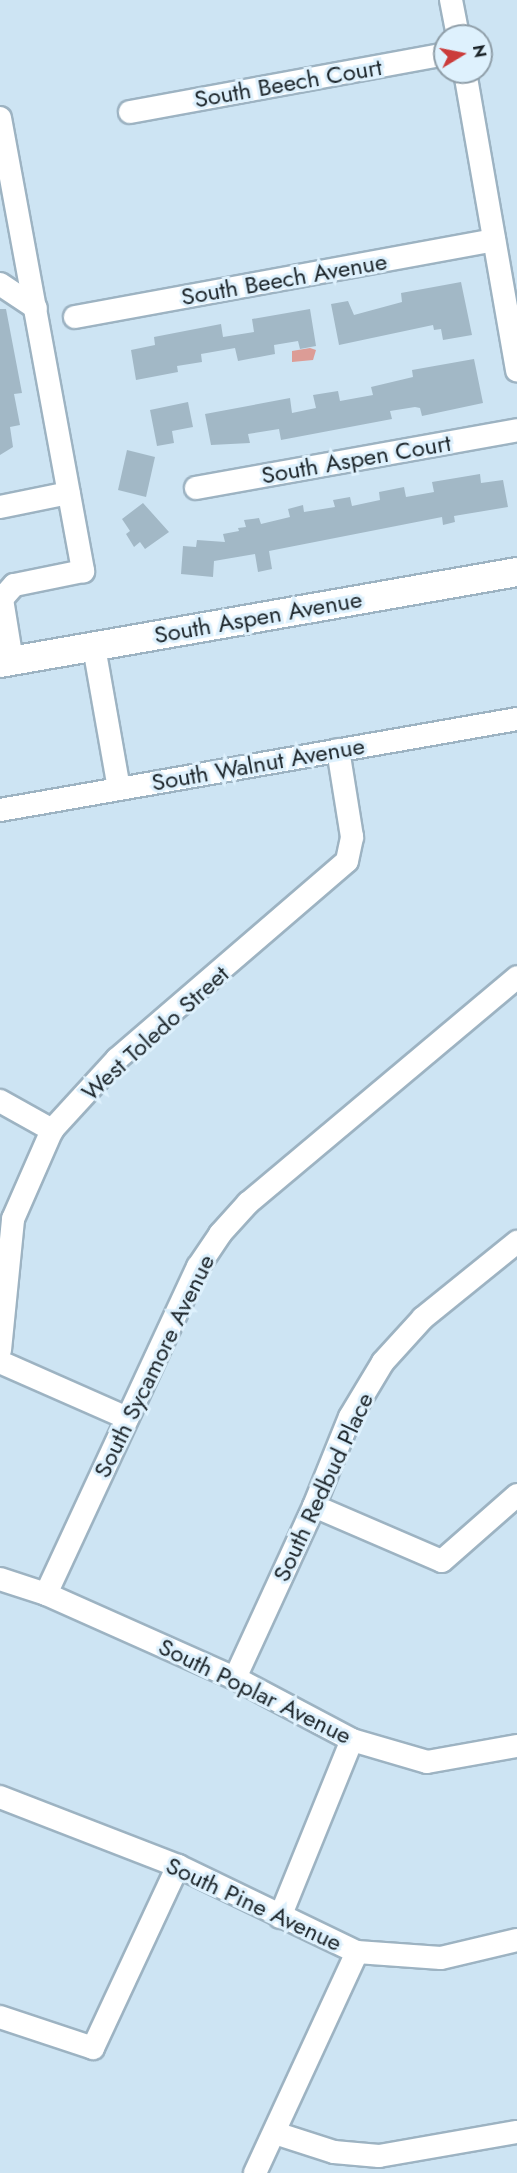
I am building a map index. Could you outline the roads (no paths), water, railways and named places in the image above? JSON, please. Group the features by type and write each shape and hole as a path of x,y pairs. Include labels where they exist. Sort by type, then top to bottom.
{"main road":[{"name":"South Aspen Avenue","path":"6,662 517,572"}],"street":[{"path":"451,0 456,24"},
{"name":"South Beech Court","path":"130,112 433,56"},
{"path":"467,84 515,346 517,370"},
{"path":"0,118 3,148 36,308 83,571 5,594 6,662"},
{"name":"South Beech Avenue","path":"75,317 494,240"},
{"path":"0,284 36,308"},
{"name":"South Aspen Court","path":"196,488 517,430"},
{"path":"0,507 69,493"},
{"path":"94,647 118,789"},
{"name":"South Walnut Avenue","path":"0,810 517,719"},
{"name":"West Toledo Street","path":"0,1350 13,1219 52,1130 117,1059 347,861 352,837 338,750"},
{"name":"South Sycamore Avenue","path":"46,1594 198,1267 220,1234 248,1203 517,977"},
{"path":"0,1101 52,1130"},
{"name":"South Redbud Place","path":"235,1678 314,1506 350,1417 383,1362 423,1318 517,1242"},
{"path":"0,1362 127,1418"},
{"path":"314,1506 442,1561 517,1495"},
{"name":"South Poplar Avenue","path":"0,1579 46,1594 235,1678 352,1740 427,1762 517,1746"},
{"path":"280,1917 352,1740"},
{"name":"South Pine Avenue","path":"0,1797 178,1866 357,1952 441,1958 517,1940"},
{"path":"0,2017 93,2048 178,1866"},
{"path":"255,2173 357,1952"},
{"path":"275,2133 333,2152 379,2156 517,2132"}]}
